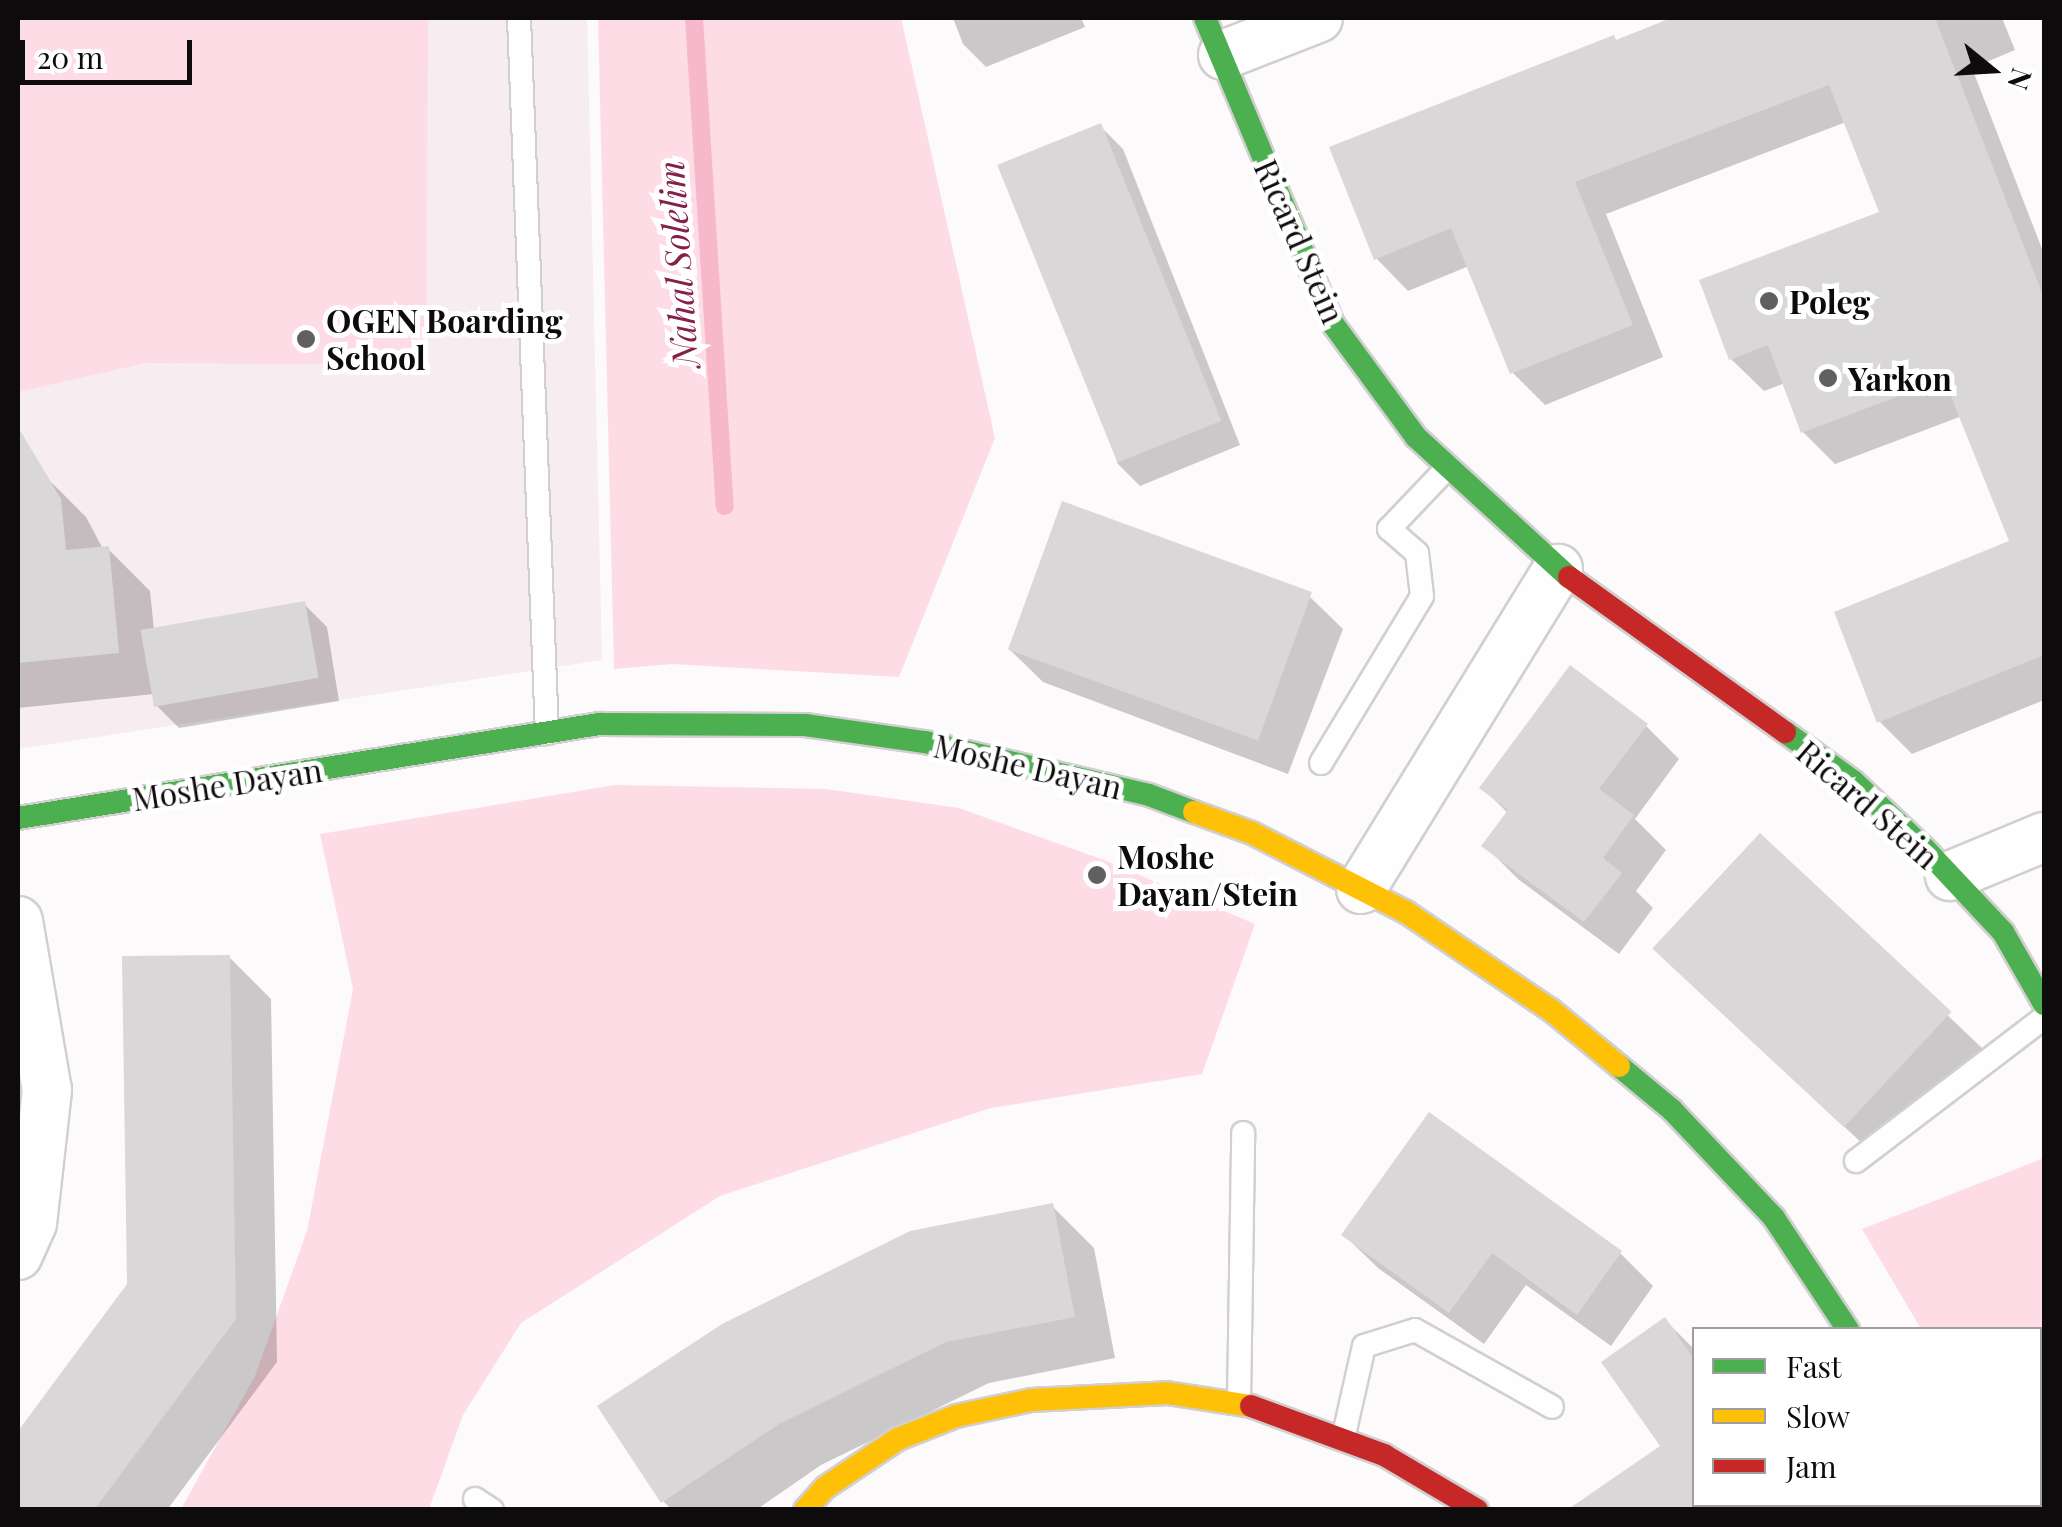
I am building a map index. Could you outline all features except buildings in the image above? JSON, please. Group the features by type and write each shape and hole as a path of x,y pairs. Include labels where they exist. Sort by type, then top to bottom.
{"street":[{"path":"1214,36 1318,18"},
{"name":"Ricard Stein","path":"1214,36 1333,324 1416,437 1558,569 1852,781 2002,932 2044,1004"},
{"path":"1362,889 1558,569"},
{"name":"Moshe Dayan","path":"18,818 599,724 805,725 925,742 1031,763 1149,795 1252,833 1406,912 1552,1010 1672,1110 1774,1218 1846,1327"},
{"path":"1950,876 2044,838"},
{"path":"18,921 46,1090 32,1223 18,1255"},
{"path":"805,1510 826,1487 898,1439 956,1416 1031,1400 1167,1393 1239,1402 1342,1438 1384,1454 1477,1510"}],"lane":[{"path":"519,18 547,733"},
{"path":"1322,763 1422,596 1417,552 1388,528 1448,466"},
{"path":"1856,1160 2044,1018"},
{"path":"1239,1402 1242,1133"},
{"path":"1342,1438 1364,1346 1415,1330 1552,1407"}],"shaded area":[{"name":"OGEN Boarding School","path":"18,18 587,18 602,660 18,749"},
{"path":"18,18 428,18 426,365 146,363 18,392"},
{"path":"598,18 901,18 995,438 899,677 672,664 614,669"},
{"path":"615,785 826,789 959,808 1104,860 1255,924 1202,1074 991,1108 720,1196 521,1323 463,1415 429,1509 181,1509 255,1376 307,1231 353,989 320,834"},
{"path":"2044,1158 2044,1509 2020,1507 2042,1507 2042,1327 1920,1327 1862,1229"}],"waterway":[{"name":"Nahal Solelim","path":"694,18 725,506"}],"traffic: fast":[{"path":"1205,18 1333,324 1416,437 1569,577"},
{"path":"18,818 599,724 805,725 925,742 1149,795 1194,812"},
{"path":"1785,732 1853,781 1925,849 2003,932 2044,1004"},
{"path":"1619,1066 1672,1110 1774,1218 1846,1327"}],"traffic: slow":[{"path":"1194,812 1252,833 1406,912 1551,1010 1619,1066"},
{"path":"805,1510 826,1487 898,1439 956,1416 1031,1400 1167,1393 1251,1406"}],"traffic: jam":[{"path":"1569,577 1785,732"},
{"path":"1251,1406 1384,1455 1477,1510"}],"place":[{"name":"Poleg","path":"1769,301"},
{"name":"OGEN Boarding School","path":"306,339"},
{"name":"Yarkon","path":"1828,378"},
{"name":"Moshe Dayan/Stein","path":"1097,875"}]}
